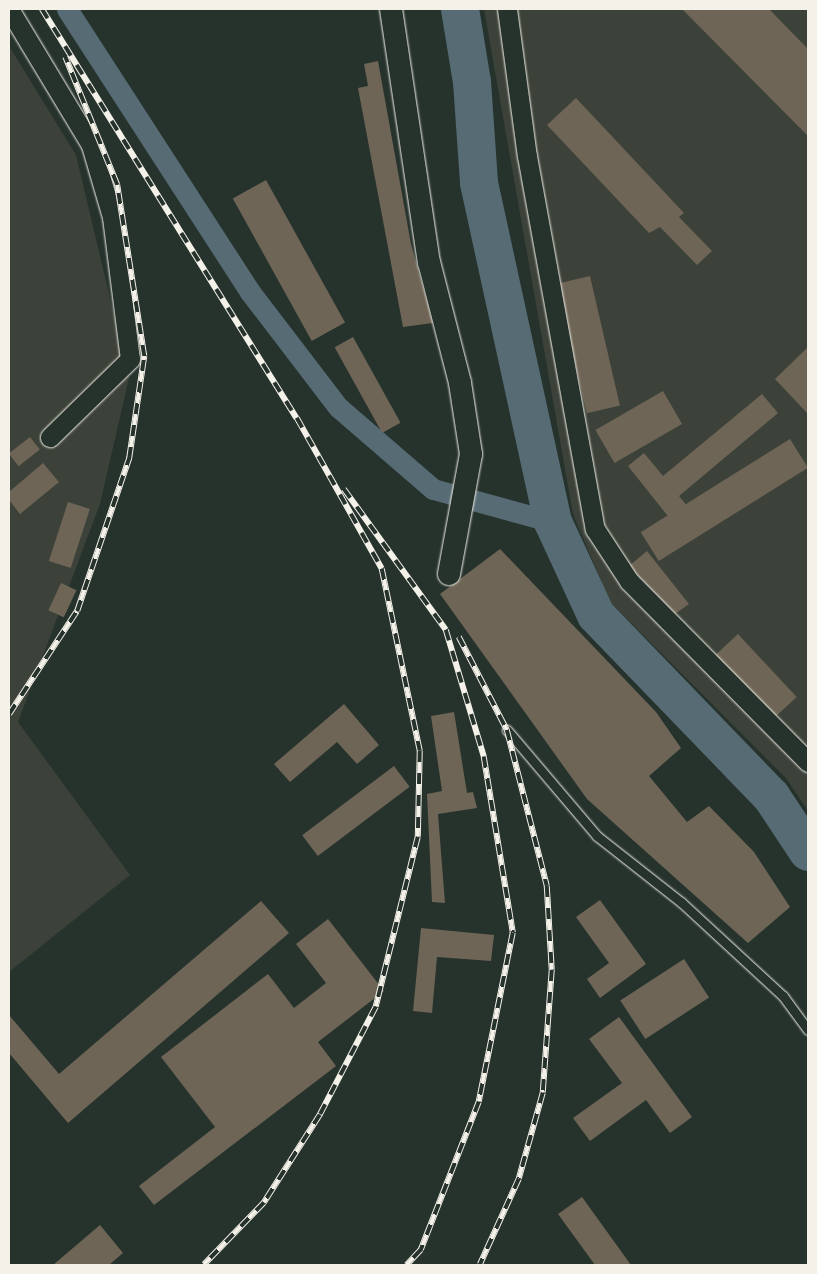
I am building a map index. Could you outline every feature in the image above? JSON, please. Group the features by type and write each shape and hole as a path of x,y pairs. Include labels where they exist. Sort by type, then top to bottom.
{"street":[{"path":"9,9 91,145 112,216 130,359 50,437"},
{"path":"391,9 429,262 460,383 470,445 468,490 458,526 449,574"},
{"path":"507,9 527,156 595,529 628,581 808,762"}],"lane":[{"path":"507,730 597,836 681,902 784,996 808,1030"}],"shaded area":[{"path":"484,9 808,9 808,811 786,778 610,602 573,514"},
{"path":"9,46 76,155 129,378 100,504 18,722 130,875 9,972"}],"building":[{"path":"769,9 808,49 808,136 683,10"},
{"path":"378,61 411,244 433,323 403,327 358,88 368,86 364,64"},
{"path":"576,98 684,213 679,217 712,251 697,265 660,227 649,233 547,125"},
{"path":"266,180 345,323 312,341 233,198"},
{"path":"590,276 620,406 587,413 557,284"},
{"path":"353,337 401,423 382,433 335,347"},
{"path":"808,347 808,414 775,379"},
{"path":"663,391 682,424 614,463 595,430"},
{"path":"762,394 778,413 679,496 688,507 671,520 628,466 644,453 663,476"},
{"path":"30,437 40,450 19,466 9,453"},
{"path":"790,439 808,468 659,561 641,532"},
{"path":"43,463 59,482 20,514 9,500 9,492"},
{"path":"68,502 90,509 71,568 49,561"},
{"path":"500,549 656,712 681,748 649,776 687,822 709,806 754,852 790,907 748,943 587,799 440,594"},
{"path":"647,551 689,604 675,614 629,566"},
{"path":"61,583 76,590 64,617 48,610"},
{"path":"738,634 797,697 773,719 715,656"},
{"path":"344,704 379,745 357,764 337,742 290,782 274,764"},
{"path":"454,712 467,793 473,792 477,808 438,814 445,903 432,902 427,794 442,791 431,716"},
{"path":"394,766 410,787 318,856 302,835"},
{"path":"600,900 646,964 600,998 587,979 609,963 576,917"},
{"path":"261,901 289,933 68,1123 9,1053 9,1015 59,1074"},
{"path":"328,919 384,991 318,1042 336,1066 154,1205 139,1186 215,1127 161,1057 268,974 294,1008 326,983 296,944"},
{"path":"421,928 494,935 491,961 437,957 432,1013 413,1011"},
{"path":"684,959 709,998 645,1039 620,1000"},
{"path":"619,1017 692,1117 670,1133 646,1100 590,1141 573,1118 622,1083 589,1039"},
{"path":"582,1197 631,1265 595,1265 558,1214"},
{"path":"100,1225 123,1253 109,1265 53,1265"}],"waterway":[{"path":"67,9 250,292 338,407 433,489 553,522"},
{"path":"460,9 472,82 479,183 553,522 596,615 771,796 808,852"}],"railway":[{"path":"42,9 297,418 382,569 420,751 418,837 376,1007 320,1115 264,1203 204,1265"},
{"path":"9,714 77,611 129,458 144,356 117,185 65,57"},
{"path":"344,489 446,630 484,757 513,933 479,1102 421,1250 407,1265"},
{"path":"459,637 507,730 547,886 552,970 543,1093 519,1179 480,1265"}]}
